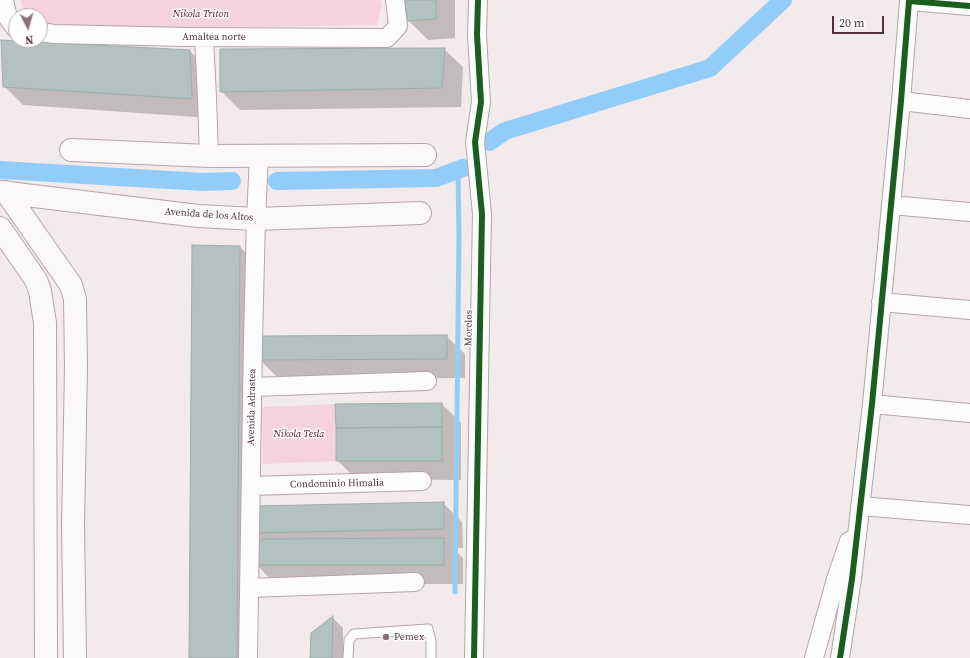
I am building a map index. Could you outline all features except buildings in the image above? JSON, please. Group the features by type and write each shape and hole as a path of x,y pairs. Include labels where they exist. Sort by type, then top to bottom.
{"street":[{"path":"4,0 8,18"},
{"name":"Amaltea norte","path":"48,33 204,37 387,38 398,26 395,0"},
{"name":"Morelos","path":"474,658 482,214 475,142 481,102 477,35 478,0"},
{"path":"840,658 852,580 872,404 909,1 970,6"},
{"path":"204,37 209,156"},
{"path":"901,101 970,109"},
{"path":"71,150 209,156 426,155"},
{"name":"Avenida Adrastea","path":"248,658 252,387 259,156"},
{"path":"0,228 36,280 40,290 45,322 46,656 75,657 73,525 75,299 71,285 3,192"},
{"name":"Avenida de los Altos","path":"3,192 198,216 256,219 420,213"},
{"path":"891,205 970,212"},
{"path":"881,302 970,310"},
{"path":"252,387 427,381"},
{"path":"45,403 75,403"},
{"path":"872,404 970,413"},
{"name":"Condominio Himalia","path":"251,486 422,482"},
{"path":"860,506 970,515"},
{"path":"814,658 836,579 860,506"},
{"path":"250,588 415,582"}],"lane":[{"path":"348,658 349,640 354,634 428,629 431,641 431,658"}],"green space":[{"name":"Nikola Triton","path":"21,0 380,0 382,5 377,25 207,28 56,25 48,24 48,8 22,8"},
{"name":"Nikola Tesla","path":"335,404 336,461 263,464 262,407"}],"waterway":[{"path":"489,142 505,131 710,68 783,0"},
{"path":"277,181 436,178 463,168"},
{"path":"0,170 203,182 232,181"},
{"path":"455,592 459,237 458,170"}],"cycle path":[{"path":"474,658 482,214 475,142 481,102 477,35 478,0"},
{"path":"840,658 852,579 872,404 909,1 970,6"}],"place":[{"name":"Pemex","path":"386,637"}]}
